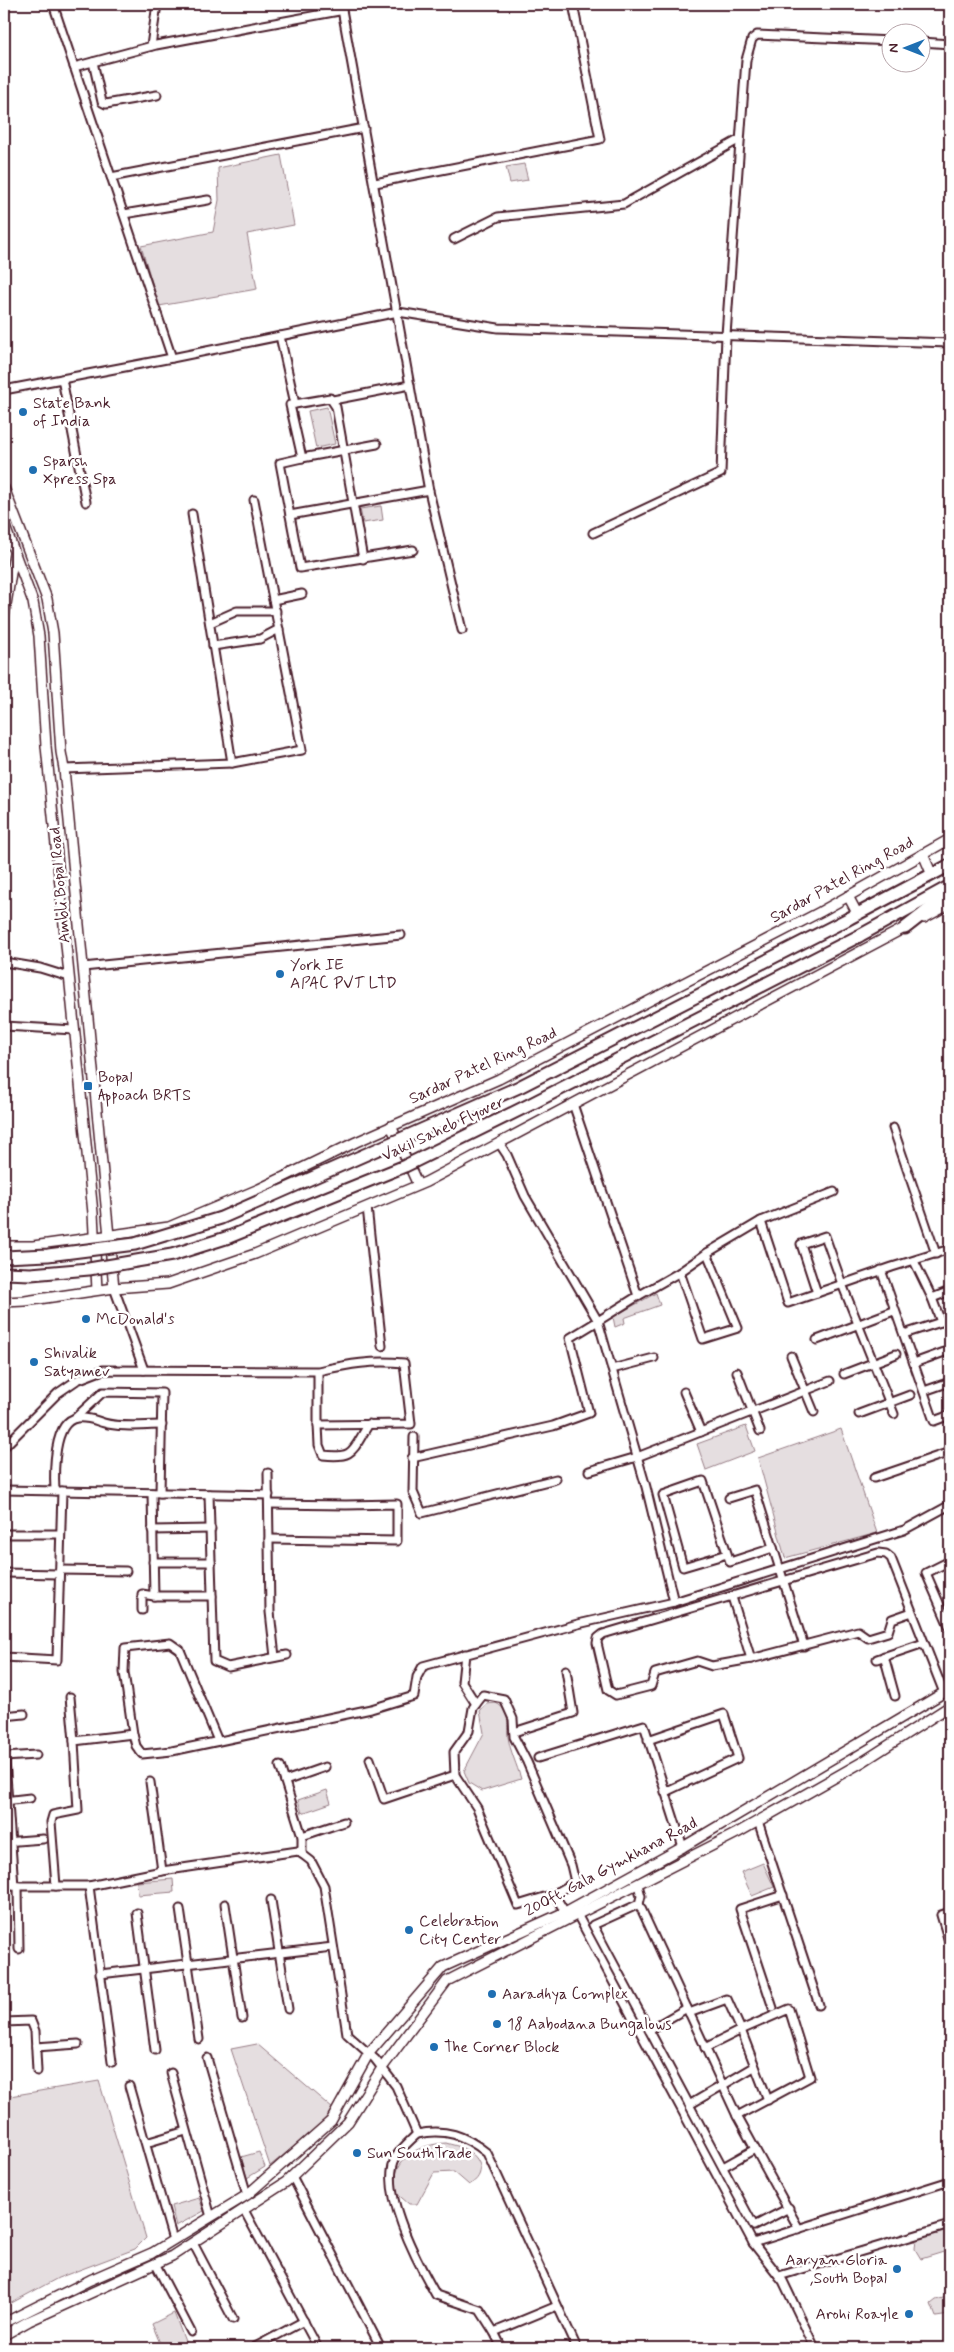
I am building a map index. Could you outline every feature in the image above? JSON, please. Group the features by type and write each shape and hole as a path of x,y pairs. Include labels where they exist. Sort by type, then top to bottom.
{"highway":[{"path":"852,916 950,865"},
{"path":"863,934 950,886"},
{"path":"905,928 950,893"},
{"name":"Vakil Saheb Flyover","path":"4,1257 48,1256 136,1244 221,1218 519,1087 852,916"},
{"name":"Vakil Saheb Flyover","path":"4,1272 31,1274 90,1269 172,1255 229,1237 405,1166 529,1105 863,934"}],"street":[{"path":"52,4 172,358"},
{"path":"151,46 157,4"},
{"path":"375,183 600,139 573,4"},
{"path":"74,67 151,46 340,7 375,183 429,490 462,630"},
{"path":"593,533 721,473 726,335 740,139 746,60 752,39 757,34 882,40"},
{"path":"932,43 950,44"},
{"path":"92,62 102,102 106,104 157,95"},
{"path":"111,177 364,128"},
{"path":"454,239 498,217 624,204 740,139"},
{"path":"124,214 208,200"},
{"path":"4,390 398,312 498,328 950,342"},
{"path":"280,336 295,404"},
{"path":"62,379 86,502"},
{"path":"302,458 290,405 326,398 333,400 410,385"},
{"path":"333,400 363,559"},
{"path":"377,444 280,463 300,568 413,550"},
{"name":"Ambli Bopal Road","path":"4,488 47,599 53,633 61,752 114,1288"},
{"path":"290,515 429,490"},
{"path":"64,768 232,763 302,750 254,500"},
{"path":"192,514 232,763"},
{"name":"Ambli Bopal Road","path":"4,524 33,602 39,636 46,746 94,1238 97,1290"},
{"path":"4,617 14,552"},
{"path":"274,600 302,594"},
{"path":"210,623 238,611 276,611"},
{"path":"213,646 260,639 279,629"},
{"name":"Sardar Patel Ring Road","path":"4,1246 33,1246 169,1227 259,1189 391,1126 499,1079 848,896 950,839"},
{"path":"923,854 932,875"},
{"path":"848,896 852,916"},
{"path":"4,1302 25,1301 114,1288 168,1284 256,1254 418,1185 950,904"},
{"path":"863,934 874,944"},
{"path":"83,967 401,936"},
{"path":"4,962 40,968 69,977"},
{"path":"4,1026 74,1030"},
{"path":"573,1104 638,1296"},
{"path":"391,1126 418,1185"},
{"path":"893,1128 936,1254"},
{"path":"499,1143 507,1155 525,1196 598,1321 637,1457 674,1602"},
{"path":"412,1458 552,1426 589,1413 570,1338 761,1221 834,1192"},
{"path":"366,1207 382,1346"},
{"path":"761,1221 788,1303 882,1270 950,1249"},
{"path":"818,1293 801,1244 825,1236 894,1414"},
{"path":"680,1272 703,1338 738,1328 707,1253"},
{"path":"914,1261 941,1322"},
{"path":"882,1270 934,1421 950,1415"},
{"path":"114,1288 144,1370"},
{"path":"932,1298 950,1291"},
{"path":"817,1340 891,1312"},
{"path":"904,1334 950,1319"},
{"path":"914,1364 950,1350"},
{"path":"844,1374 896,1354"},
{"path":"791,1356 814,1412"},
{"path":"612,1369 654,1358"},
{"path":"4,1447 58,1393 77,1380 103,1370 318,1371 375,1361 404,1364 412,1424 318,1425"},
{"path":"318,1371 318,1425 319,1445 322,1456 342,1457 350,1453 368,1424"},
{"path":"737,1372 754,1411 760,1431"},
{"path":"589,1471 637,1457 830,1381"},
{"path":"924,1392 950,1382"},
{"path":"4,1657 57,1660 60,1534 57,1444 66,1425 103,1392 162,1393 160,1493"},
{"path":"684,1392 701,1432"},
{"path":"859,1414 910,1395"},
{"path":"75,1418 94,1418 103,1423 119,1425 162,1425"},
{"path":"414,1437 412,1458 413,1492 422,1513 556,1479"},
{"path":"874,1478 950,1452"},
{"path":"268,1473 270,1612 275,1657"},
{"path":"727,1554 683,1567 662,1494 703,1481 730,1562 772,1548"},
{"path":"4,1490 269,1495"},
{"path":"729,1498 755,1490 804,1646"},
{"path":"152,1493 154,1596"},
{"path":"210,1494 214,1662 228,1667 287,1655"},
{"path":"269,1504 397,1504 397,1541 269,1539"},
{"path":"218,1741 180,1650 170,1643 125,1648 124,1672 133,1734 136,1746 142,1754 218,1741 371,1709 414,1696 417,1677 423,1666 578,1624 674,1602 904,1530 950,1505"},
{"path":"152,1530 211,1529"},
{"path":"4,1534 60,1534"},
{"path":"912,1612 892,1619 888,1632 868,1638 858,1631 751,1659 712,1666 698,1660 655,1673 651,1686 616,1695 608,1690 597,1643 598,1638 603,1634 878,1553 886,1554 890,1558 912,1612 924,1643 947,1691"},
{"path":"950,1561 926,1573 950,1628"},
{"path":"153,1562 212,1562"},
{"path":"4,1573 126,1571"},
{"path":"142,1610 142,1594 154,1596 212,1596"},
{"path":"732,1596 751,1659"},
{"path":"895,1696 880,1658 924,1643"},
{"path":"465,1654 462,1682 476,1704"},
{"path":"514,1732 573,1713 566,1670"},
{"name":"200ft. Gala Gymkhana Road","path":"4,2323 90,2280 148,2255 248,2195 331,2121 368,2052 443,1966 565,1912 683,1847 947,1691"},
{"path":"483,1695 504,1699 512,1720 514,1732 514,1737 527,1762 571,1865 575,1882 554,1894 518,1905 477,1808 455,1775 454,1752 469,1731 473,1708 483,1695"},
{"path":"56,1886 51,1822 53,1814 78,1810 70,1697"},
{"path":"4,2335 37,2317 155,2263 193,2243 292,2176 348,2122 382,2068 448,1981 578,1916 758,1821 864,1761 950,1706"},
{"path":"4,1716 24,1714"},
{"path":"648,1740 724,1714 738,1758 665,1792"},
{"path":"538,1758 644,1725 683,1847"},
{"path":"74,1741 133,1734"},
{"path":"4,1747 7,1842 16,1886 19,1949"},
{"path":"4,1757 36,1756"},
{"path":"370,1759 384,1799 455,1775"},
{"path":"280,1766 302,1836 302,1854"},
{"path":"285,1781 325,1767"},
{"path":"150,1782 162,1871"},
{"path":"6,1801 30,1798"},
{"path":"758,1821 819,2005"},
{"path":"302,1836 344,1822"},
{"path":"7,1842 43,1839"},
{"path":"4,1886 89,1886 162,1871 298,1851 312,1862 324,1886 348,2034 368,2052 396,2086 417,2134"},
{"path":"638,1885 641,1896 639,1904 722,2086 789,2208 798,2228"},
{"path":"89,1886 112,2062"},
{"path":"554,1894 565,1912"},
{"path":"773,2008 740,1908 783,1895"},
{"path":"271,1900 288,2009"},
{"path":"225,1904 242,2018"},
{"path":"639,1904 593,1925 754,2226 789,2208"},
{"path":"180,1909 199,2039"},
{"path":"950,1912 941,1915 950,1945"},
{"path":"137,1913 155,2050"},
{"path":"578,1916 754,2243 779,2276 815,2348"},
{"path":"100,1974 333,1947"},
{"path":"649,2030 688,2011 727,1999 768,2100"},
{"path":"705,2048 788,2009 810,2077 737,2116"},
{"path":"4,2022 31,2021 35,2030 36,2071"},
{"path":"36,2047 78,2044"},
{"path":"207,2058 248,2195"},
{"path":"689,2105 754,2066"},
{"path":"171,2073 212,2218"},
{"path":"129,2086 173,2240"},
{"path":"146,2143 186,2131"},
{"path":"502,2348 480,2310 436,2294 421,2268 394,2204 390,2177 396,2157 417,2134 430,2131 458,2134 473,2142 487,2154 577,2348"},
{"path":"723,2167 755,2149"},
{"path":"292,2176 381,2348"},
{"path":"754,2243 950,2181"},
{"path":"244,2210 318,2348"},
{"path":"779,2276 950,2226"},
{"path":"193,2243 233,2319"},
{"path":"155,2263 192,2332"},
{"path":"494,2332 558,2306"},
{"path":"253,2348 304,2321"}],"shaded area":[{"path":"281,155 294,225 247,234 257,289 159,306 141,246 213,232 219,200 218,168"},
{"path":"524,164 528,180 510,183 506,167"},
{"path":"327,407 335,444 316,448 308,411"},
{"path":"381,506 383,520 363,523 360,509"},
{"path":"656,1293 660,1305 624,1318 625,1323 615,1327 613,1317"},
{"path":"746,1426 755,1451 706,1470 697,1444"},
{"path":"841,1429 877,1533 785,1558 758,1458"},
{"path":"496,1703 501,1706 506,1714 509,1742 521,1779 482,1791 469,1783 464,1771 484,1733 480,1711 486,1704"},
{"path":"327,1790 331,1803 302,1813 298,1800"},
{"path":"763,1863 774,1887 752,1896 741,1872"},
{"path":"173,1879 174,1892 138,1895 137,1882"},
{"path":"257,2044 333,2109 320,2125 270,2166 231,2049"},
{"path":"99,2081 146,2238 135,2249 58,2278 4,2307 4,2097"},
{"path":"446,2143 463,2148 475,2157 480,2167 480,2172 475,2181 469,2185 454,2172 434,2173 417,2204 409,2204 395,2192 396,2173 400,2164 417,2150 431,2145"},
{"path":"259,2152 265,2167 247,2178 241,2157"},
{"path":"199,2198 204,2211 176,2226 171,2206"},
{"path":"946,2229 950,2231 950,2250 921,2259 915,2249 916,2238"},
{"path":"950,2296 950,2315 936,2317 931,2304 936,2300"},
{"path":"174,2313 186,2344 178,2348 162,2348 152,2324"}],"place":[{"name":"State Bank of India","path":"23,412"},
{"name":"Sparsh Xpress Spa","path":"33,470"},
{"name":"York IE APAC PVT LTD","path":"280,974"},
{"name":"Bopal Appoach BRTS","path":"88,1086"},
{"name":"McDonald's","path":"86,1319"},
{"name":"Shivalik Satyamev","path":"34,1362"},
{"name":"Celebration City Center","path":"409,1930"},
{"name":"Aaradhya Complex","path":"492,1994"},
{"name":"18 Aabodana Bungalows","path":"497,2024"},
{"name":"The Corner Block","path":"434,2047"},
{"name":"Sun SouthTrade","path":"357,2153"},
{"name":"Aaryan Gloria ,South Bopal","path":"897,2269"},
{"name":"Arohi Roayle","path":"909,2314"}]}
